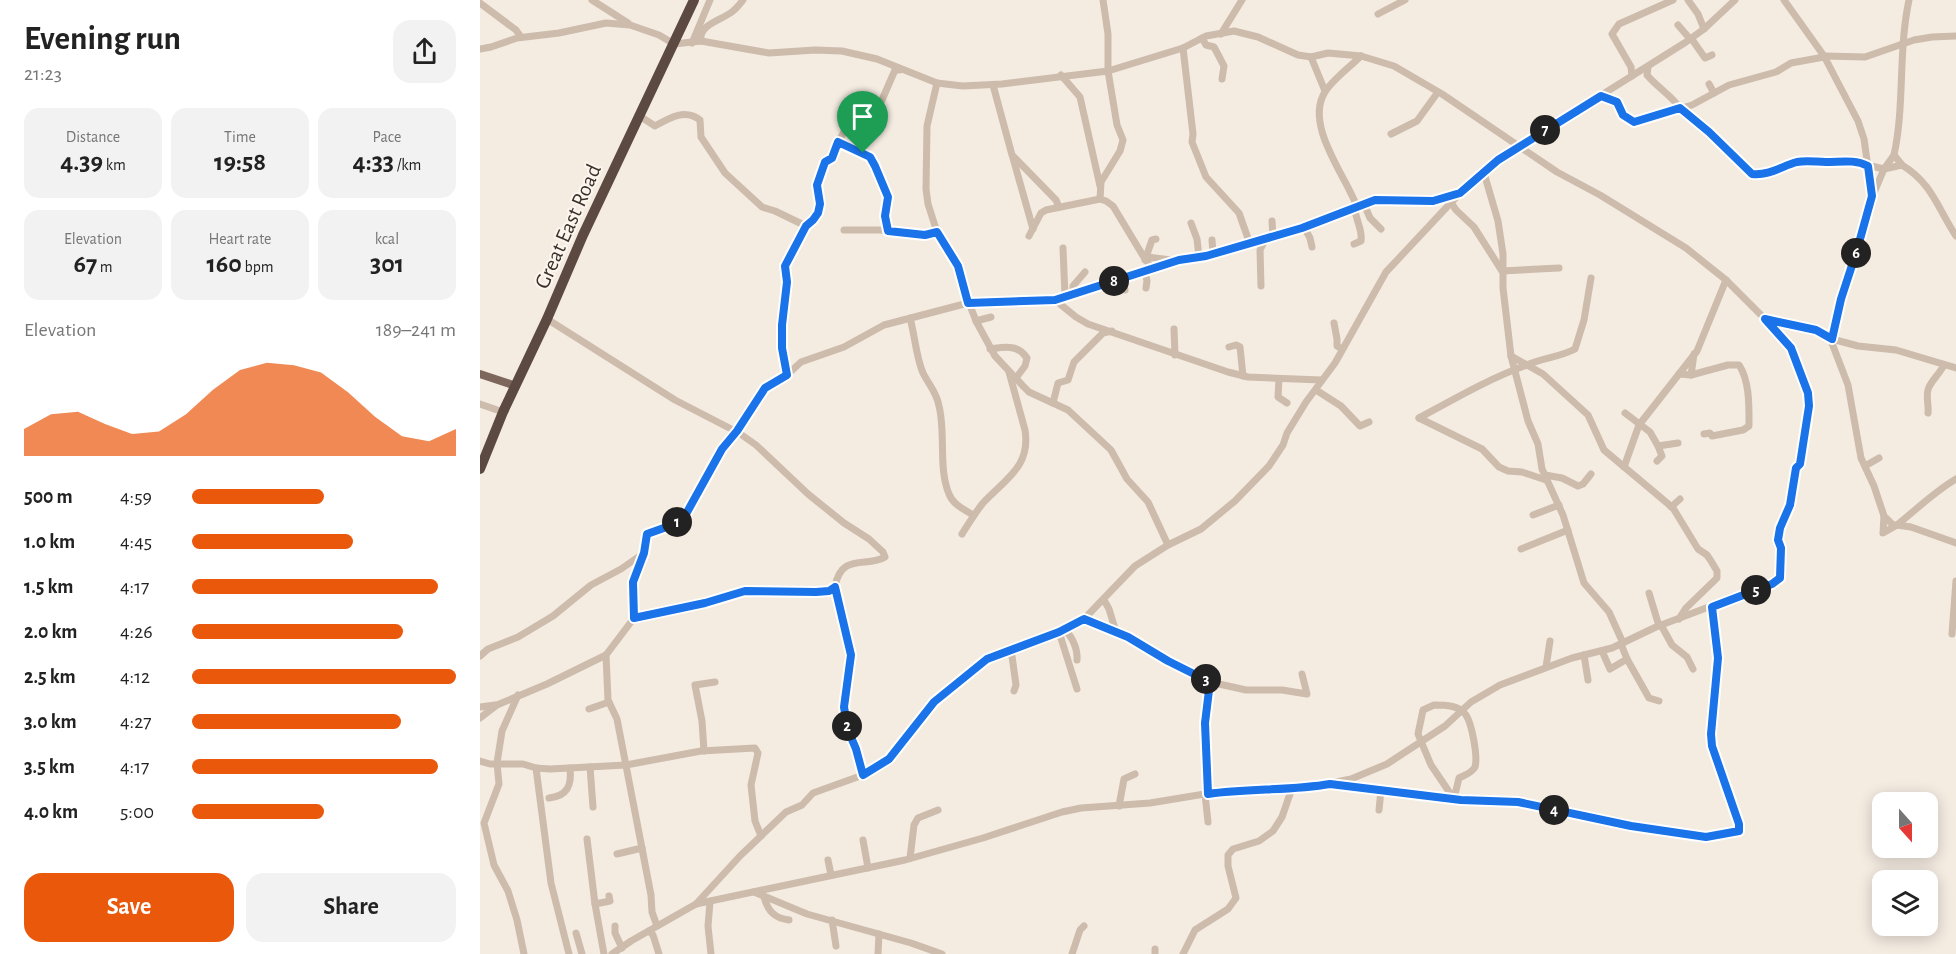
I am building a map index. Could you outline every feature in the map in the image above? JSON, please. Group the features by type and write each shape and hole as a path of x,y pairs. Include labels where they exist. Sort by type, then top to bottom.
{"highway":[{"name":"Great East Road","path":"480,469 582,235 694,0"}],"main road":[{"path":"480,374 516,386"}],"street":[{"path":"592,0 630,25"},
{"path":"692,43 710,0"},
{"path":"701,40 700,36 704,29 732,12 743,0"},
{"path":"1100,200 1101,182 1120,151 1123,140 1117,125 1108,71 1108,34 1103,0"},
{"path":"1221,34 1242,0"},
{"path":"1378,14 1405,0"},
{"path":"1632,76 1631,67 1612,34 1619,24 1673,0"},
{"path":"1688,0 1698,14 1704,29"},
{"path":"612,954 696,904 760,836 786,812 802,805 813,793 863,775 889,759 934,702 987,659 1061,631 1084,619 1136,566 1168,545 1201,529 1253,484 1269,466 1283,446 1287,433 1306,402 1335,363 1386,272 1450,199 1518,147 1690,39 1735,0"},
{"path":"1785,0 1824,56 1839,89 1850,104 1858,121 1864,139 1872,196"},
{"path":"1909,0 1902,45 1900,122 1894,155 1884,169 1872,196 1831,339 1848,385 1859,447 1884,516 1883,533 1890,531 1925,503 1932,494 1956,479"},
{"path":"480,3 516,30 521,37"},
{"path":"480,49 521,37 559,33 606,23 630,25 659,35 674,44 701,40 769,53 843,51 877,59 937,83 963,86 993,85 1108,71 1183,48 1202,38 1234,31 1258,37 1285,50 1311,57 1328,53 1361,56 1394,66 1438,92 1557,172 1611,201 1686,248 1726,280 1791,348 1808,393 1809,406 1800,464 1796,468 1790,505 1780,528 1778,540 1781,548 1780,578 1772,584 1660,626 1602,651 1546,668 1483,694 1445,726 1375,771 1330,784 1229,790 1150,803 1081,808 910,858 696,904"},
{"path":"1678,25 1705,58 1712,55"},
{"path":"1600,96 1617,102 1623,115 1634,122 1692,105 1738,81 1776,72 1791,63 1824,56 1864,57 1914,40 1956,36"},
{"path":"1202,38 1206,45 1214,47 1224,66 1222,79"},
{"path":"1183,48 1192,142 1206,177 1239,213 1250,244"},
{"path":"1361,56 1325,91 1318,116 1321,130 1339,174 1359,206 1381,229"},
{"path":"1311,57 1325,91"},
{"path":"1648,67 1647,75 1752,174 1759,175 1779,170 1796,162 1809,161 1862,162 1868,166 1884,169 1902,165"},
{"path":"787,375 782,348 787,282 785,266 806,226 818,213 820,204 817,185 825,162 832,158 850,122 882,100 895,70 902,70"},
{"path":"1061,75 1080,97 1100,188"},
{"path":"937,83 927,126 926,189 937,232 958,266 968,303 976,321 990,349 1029,392 1077,417 1111,450 1127,479 1148,502 1168,545"},
{"path":"1709,84 1714,93"},
{"path":"993,85 1029,215 1031,232 1041,213"},
{"path":"1390,134 1417,121 1438,92"},
{"path":"638,115 655,126 674,116 686,114 697,118 700,120 701,137 724,173 762,207 806,226"},
{"path":"838,142 870,157 888,197 885,216 888,231"},
{"path":"1012,155 1056,200 1059,207"},
{"path":"1894,155 1902,165 1916,173 1927,184 1956,236"},
{"path":"1484,173 1498,221 1503,254 1502,271 1511,356 1546,478 1568,530 1584,583 1609,612 1627,659 1649,698 1659,701"},
{"path":"480,718 497,705 606,655 634,618 633,582 644,553 647,534 675,524 686,514 722,449 737,431 765,388 787,375 801,362 844,348 884,325 968,303 1055,300 1174,261 1262,242 1375,200 1450,199"},
{"path":"1450,199 1474,227 1502,271"},
{"path":"1029,215 1059,207 1106,201 1113,206 1146,259 1148,269 1146,288"},
{"path":"1354,244 1361,241 1362,236 1355,217 1359,206"},
{"path":"1272,221 1273,237"},
{"path":"1191,223 1196,232 1199,257"},
{"path":"1304,227 1312,247"},
{"path":"844,230 925,235 937,232"},
{"path":"1146,259 1152,240 1156,239"},
{"path":"1212,240 1214,254"},
{"path":"1262,242 1264,248 1270,250"},
{"path":"1261,286 1260,250 1262,242"},
{"path":"1063,248 1065,296"},
{"path":"1146,259 1174,261"},
{"path":"1502,271 1559,268"},
{"path":"1073,294 1073,286 1085,273"},
{"path":"1122,278 1125,290"},
{"path":"1591,278 1584,320 1575,349 1563,356 1527,365 1499,376 1419,418 1482,449 1499,467 1508,471 1546,478 1562,478 1578,486 1583,484 1591,474"},
{"path":"1624,467 1639,424 1695,354 1726,280"},
{"path":"1055,300 1082,320 1175,355 1244,376 1321,380"},
{"path":"976,321 991,317"},
{"path":"910,318 920,363 935,392 939,406 943,431 945,481 949,494 956,504 973,515"},
{"path":"547,319 675,400 737,431 756,445 808,494 883,552 885,557 882,559 860,561 843,568 835,587 851,655 844,707 848,730 863,775"},
{"path":"1765,319 1816,330 1831,339 1858,346 1896,350 1956,368"},
{"path":"1334,322 1336,346 1342,349"},
{"path":"1174,329 1175,355"},
{"path":"1053,403 1058,383 1068,380 1074,362 1103,333 1112,331"},
{"path":"1229,347 1240,346 1244,376"},
{"path":"990,349 1014,347 1023,353 1027,358 1025,366 1016,378"},
{"path":"1691,375 1695,354"},
{"path":"1511,356 1543,374 1582,409 1588,416 1604,450 1671,507 1698,549 1707,555 1718,575 1714,582 1686,608 1679,619"},
{"path":"1680,374 1691,375 1728,365 1739,365 1743,371 1749,426 1743,430 1712,436 1710,433 1704,434"},
{"path":"1928,413 1929,387 1944,365"},
{"path":"962,534 973,515 1011,477 1023,459 1025,430 1009,372"},
{"path":"1279,379 1278,397 1287,403"},
{"path":"1316,390 1341,406 1360,426 1369,422"},
{"path":"480,404 503,412"},
{"path":"1625,413 1650,432 1662,456 1657,461"},
{"path":"1658,446 1678,443"},
{"path":"1865,466 1880,458"},
{"path":"1671,507 1680,500"},
{"path":"1533,515 1558,505"},
{"path":"1884,516 1893,525 1911,527 1956,543"},
{"path":"1521,549 1568,530"},
{"path":"480,649 518,637 553,616 591,585 621,569 644,553"},
{"path":"1952,634 1956,581"},
{"path":"634,618 705,603 745,591 816,592 829,591 835,587"},
{"path":"1649,593 1660,626 1672,645 1687,657 1693,669"},
{"path":"1104,600 1116,632"},
{"path":"1330,784 1454,799 1518,802 1631,826 1706,837 1739,831 1739,824 1712,746 1711,734 1718,658 1712,607"},
{"path":"1084,619 1116,632 1210,682 1246,690 1281,690 1306,694 1302,674"},
{"path":"1061,631 1069,633 1077,660"},
{"path":"1061,631 1077,689"},
{"path":"1546,668 1550,641"},
{"path":"480,656 492,647"},
{"path":"1011,649 1016,685 1014,691"},
{"path":"1602,651 1610,669 1627,659"},
{"path":"606,655 609,702 617,719 651,896 652,912 657,926"},
{"path":"1584,655 1588,680"},
{"path":"704,751 702,721 695,685 715,682"},
{"path":"1208,822 1205,723 1210,682"},
{"path":"519,695 502,731 497,764 499,784 484,823 495,865 508,891 517,920 524,954"},
{"path":"589,709 609,702"},
{"path":"480,707 497,705"},
{"path":"1434,705 1452,706 1462,711 1473,732 1475,765 1471,772 1459,778 1454,799 1431,765 1418,734 1423,710 1434,705"},
{"path":"480,760 497,764 523,764 536,768 570,768 626,765 704,751 755,748 758,750 758,758 751,785 755,821 760,836"},
{"path":"590,767 593,807"},
{"path":"536,768 551,884 569,954"},
{"path":"549,798 562,795 569,789 570,768"},
{"path":"1119,806 1124,779 1136,774"},
{"path":"1183,954 1195,930 1228,909 1236,898 1228,866 1228,855 1233,849 1259,841 1273,831 1282,817 1292,788"},
{"path":"1379,810 1381,790"},
{"path":"910,858 914,825 918,818 938,810"},
{"path":"587,839 604,954"},
{"path":"863,840 868,868"},
{"path":"617,854 642,848"},
{"path":"828,860 831,875"},
{"path":"754,892 807,914 942,954"},
{"path":"595,904 610,901 609,896"},
{"path":"764,897 767,908 775,917 789,920"},
{"path":"710,902 708,926 711,954"},
{"path":"832,920 836,946"},
{"path":"615,926 615,933 622,948"},
{"path":"1072,954 1083,926"},
{"path":"649,931 653,935 659,954"},
{"path":"576,933 582,954"},
{"path":"878,954 879,934"},
{"path":"917,945 917,954"}],"route":[{"path":"1601,96 1617,102 1623,115 1634,122 1680,108 1709,132 1752,174 1759,175 1779,170 1796,162 1809,161 1862,162 1868,166 1872,196 1841,299 1832,339 1816,330 1765,319 1791,348 1808,393 1809,406 1793,494 1780,528 1778,540 1781,548 1780,578 1772,584 1712,607 1718,668 1715,679 1711,734 1712,751 1739,824 1739,831 1706,837 1649,830 1518,802 1461,800 1330,784 1300,788 1229,790 1208,794 1205,723 1210,682 1128,637 1084,619 1059,632 987,659 934,702 889,759 863,775 848,730 844,707 851,655 835,587 829,591 816,592 745,591 705,603 634,618 633,582 644,553 647,534 675,524 686,514 722,449 737,431 765,388 787,375 782,348 782,307 787,282 785,266 806,226 818,213 820,204 817,185 825,162 832,158 838,142 863,153 870,157 885,187 888,197 885,216 888,231 925,235 937,232 958,266 968,303 1055,300 1179,260 1206,256 1302,228 1375,200 1433,201 1460,193 1498,160 1601,96"}]}
